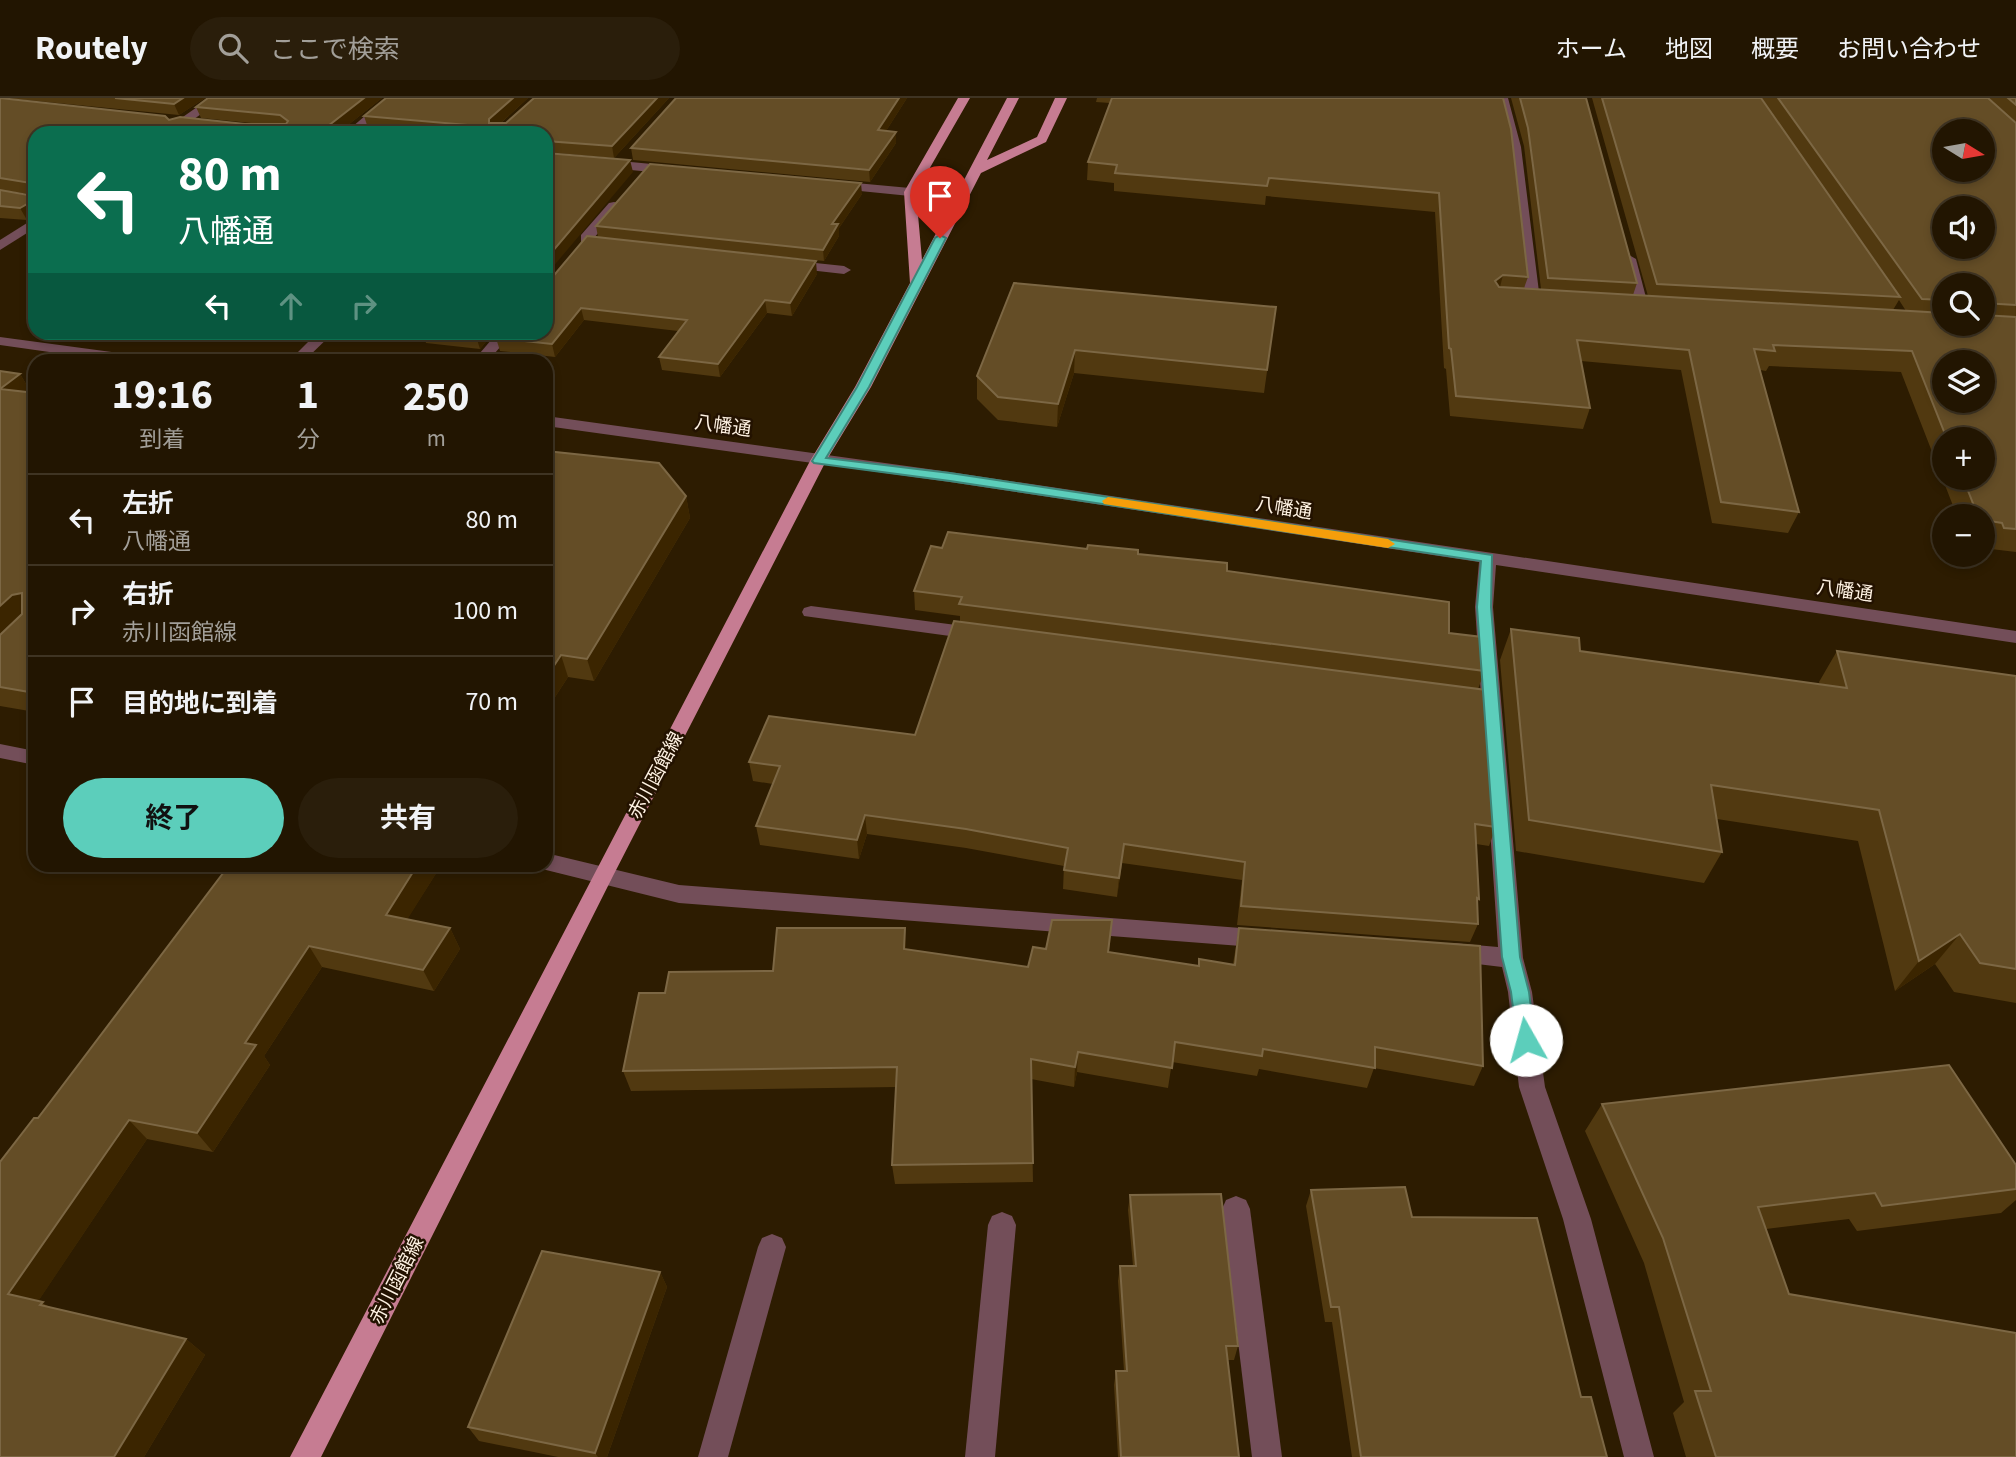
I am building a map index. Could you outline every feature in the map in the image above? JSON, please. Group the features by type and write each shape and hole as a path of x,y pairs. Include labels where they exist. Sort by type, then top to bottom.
{"main road":[{"path":"917,284 910,192 964,98"},
{"name":"赤川函館線","path":"305,1457 818,461 863,387 1013,98"},
{"path":"976,170 1042,139 1061,98"}],"street":[{"path":"176,126 218,98"},
{"path":"359,126 393,98"},
{"path":"1502,98 1515,147 1527,303 1558,305"},
{"path":"154,120 206,126"},
{"path":"553,158 623,160 644,172 690,171"},
{"path":"814,183 910,192"},
{"path":"588,246 586,238 622,197"},
{"path":"0,246 28,227"},
{"path":"1624,243 1643,309"},
{"path":"776,263 844,271"},
{"path":"303,354 318,340"},
{"path":"486,354 499,340"},
{"path":"0,341 92,354"},
{"name":"八幡通","path":"553,422 818,461 950,477 2016,637"},
{"path":"1488,558 1484,607 1483,700 1511,957 1520,992 1532,1087 1577,1219 1639,1457"},
{"path":"811,612 992,636"},
{"path":"0,751 28,757"},
{"path":"553,863 679,894 1289,940"},
{"path":"1428,951 1511,957"},
{"path":"1236,1209 1267,1457"},
{"path":"980,1457 1002,1225"},
{"path":"713,1457 772,1247"}],"building":[{"path":"0,98 165,116 169,120 180,117 245,124 286,124 288,121 280,115 196,107 208,98 364,98 328,126 28,126 28,183 0,178"},
{"path":"115,98 183,98 174,104"},
{"path":"386,98 513,98 489,119 489,123 506,123 534,98 657,98 612,146 553,142 553,126 467,126 364,116"},
{"path":"676,98 899,98 878,130 896,132 869,170 631,148"},
{"path":"1112,98 1503,98 1511,129 1528,277 1503,275 1495,281 1499,287 1932,312 1932,336 1995,336 1995,316 2016,317 2016,529 2004,528 2002,523 1995,522 1995,504 1973,504 1968,490 1995,490 1995,427 1942,427 1937,413 1995,413 1995,350 1932,350 1932,401 1912,351 1773,345 1775,351 1754,349 1799,512 1721,502 1689,350 1577,340 1590,408 1456,396 1449,348 1439,193 1269,178 1267,186 1115,173 1117,165 1088,162"},
{"path":"1520,98 1586,98 1637,283 1548,278 1528,128"},
{"path":"1602,98 1761,98 1900,297 1657,284"},
{"path":"1778,98 1988,98 2016,123 2016,305 1995,304 1995,273 1932,273 1932,299 1922,299"},
{"path":"553,154 630,160 553,251"},
{"path":"650,164 861,183 832,224 838,224 823,250 596,226"},
{"path":"0,190 28,195 28,204 20,208 0,206"},
{"path":"587,236 816,261 790,303 765,300 718,364 659,357 687,320 581,308 552,344 515,340 553,340 553,276"},
{"path":"1014,283 1276,307 1267,370 1075,350 1058,404 998,397 977,376"},
{"path":"0,371 20,374 0,389"},
{"path":"0,389 28,392 28,692 0,687 0,635 22,614 22,593 12,595 0,606"},
{"path":"553,452 659,463 686,496 587,659 561,655 553,667"},
{"path":"948,532 1087,549 1088,545 1138,550 1138,554 1227,563 1227,571 1449,602 1449,633 1482,637 1485,671 959,604 962,597 914,591 931,546 942,548"},
{"path":"954,621 1486,690 1496,827 1475,824 1478,924 1241,906 1245,862 1124,844 1119,878 1064,870 1068,848 966,829 865,815 857,840 756,826 780,766 749,762 769,716 915,735"},
{"path":"1511,629 1579,638 1580,651 1847,688 1837,651 2016,676 2016,969 1980,963 1960,934 1919,961 1879,810 1711,785 1722,852 1529,820"},
{"path":"224,872 413,872 386,915 450,928 423,970 309,946 245,1043 256,1045 197,1133 129,1120 8,1294 43,1302 40,1305 186,1339 114,1457 0,1457 0,1162 34,1118 38,1118"},
{"path":"1052,920 1112,920 1108,952 1199,966 1199,959 1235,965 1239,928 1480,946 1483,1066 1375,1047 1375,1068 1263,1049 1262,1056 1175,1042 1172,1068 1078,1052 1075,1067 1031,1059 1033,1163 892,1165 897,1067 623,1071 639,993 665,993 669,972 773,971 777,928 905,928 904,949 1028,967 1033,947 1046,949"},
{"path":"1949,1065 2016,1165 2016,1189 1882,1206 1875,1193 1758,1207 1789,1294 2016,1333 2016,1457 1716,1457 1695,1391 1711,1391 1663,1238 1602,1104"},
{"path":"1405,1187 1412,1217 1537,1218 1581,1397 1591,1397 1607,1457 1361,1457 1339,1307 1331,1307 1311,1190"},
{"path":"1221,1194 1238,1346 1226,1346 1239,1457 1121,1457 1116,1371 1127,1371 1120,1266 1136,1266 1130,1195"},
{"path":"542,1251 660,1272 595,1453 468,1427"}],"slow traffic":[{"path":"1108,501 1388,544"}],"route":[{"path":"940,238 863,387 818,461 950,477 1488,558 1484,607 1492,727 1511,957 1520,992 1526,1040"}]}
